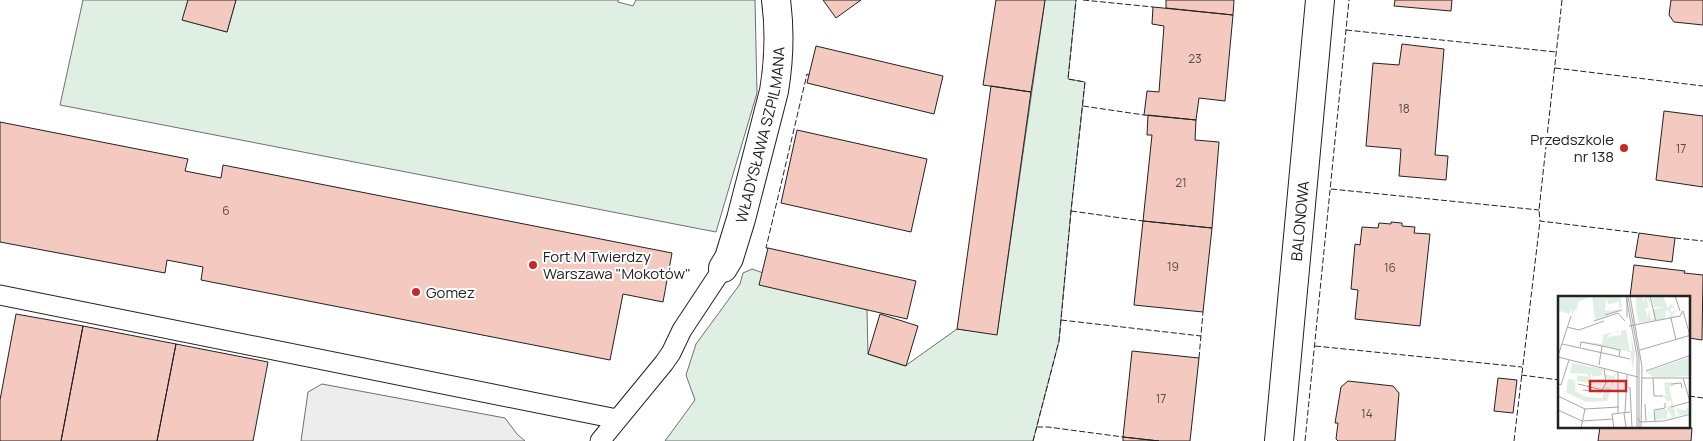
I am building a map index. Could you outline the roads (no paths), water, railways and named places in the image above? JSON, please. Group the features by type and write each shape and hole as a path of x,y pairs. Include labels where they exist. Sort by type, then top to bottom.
{"street":[{"name":"WŁADYSŁAWA SZPILMANA","path":"723,268 729,258 741,219 774,91 778,49 776,0"},
{"name":"BALONOWA","path":"1279,441 1320,0"}],"lane":[{"path":"600,441 667,358 682,330 723,268"},
{"path":"0,295 617,418"}],"place":[{"name":"Przedszkole nr 138","path":"1624,148"},
{"name":"Fort M Twierdzy Warszawa \"Mokotów\"","path":"533,265"},
{"name":"Gomez","path":"416,292"}]}
